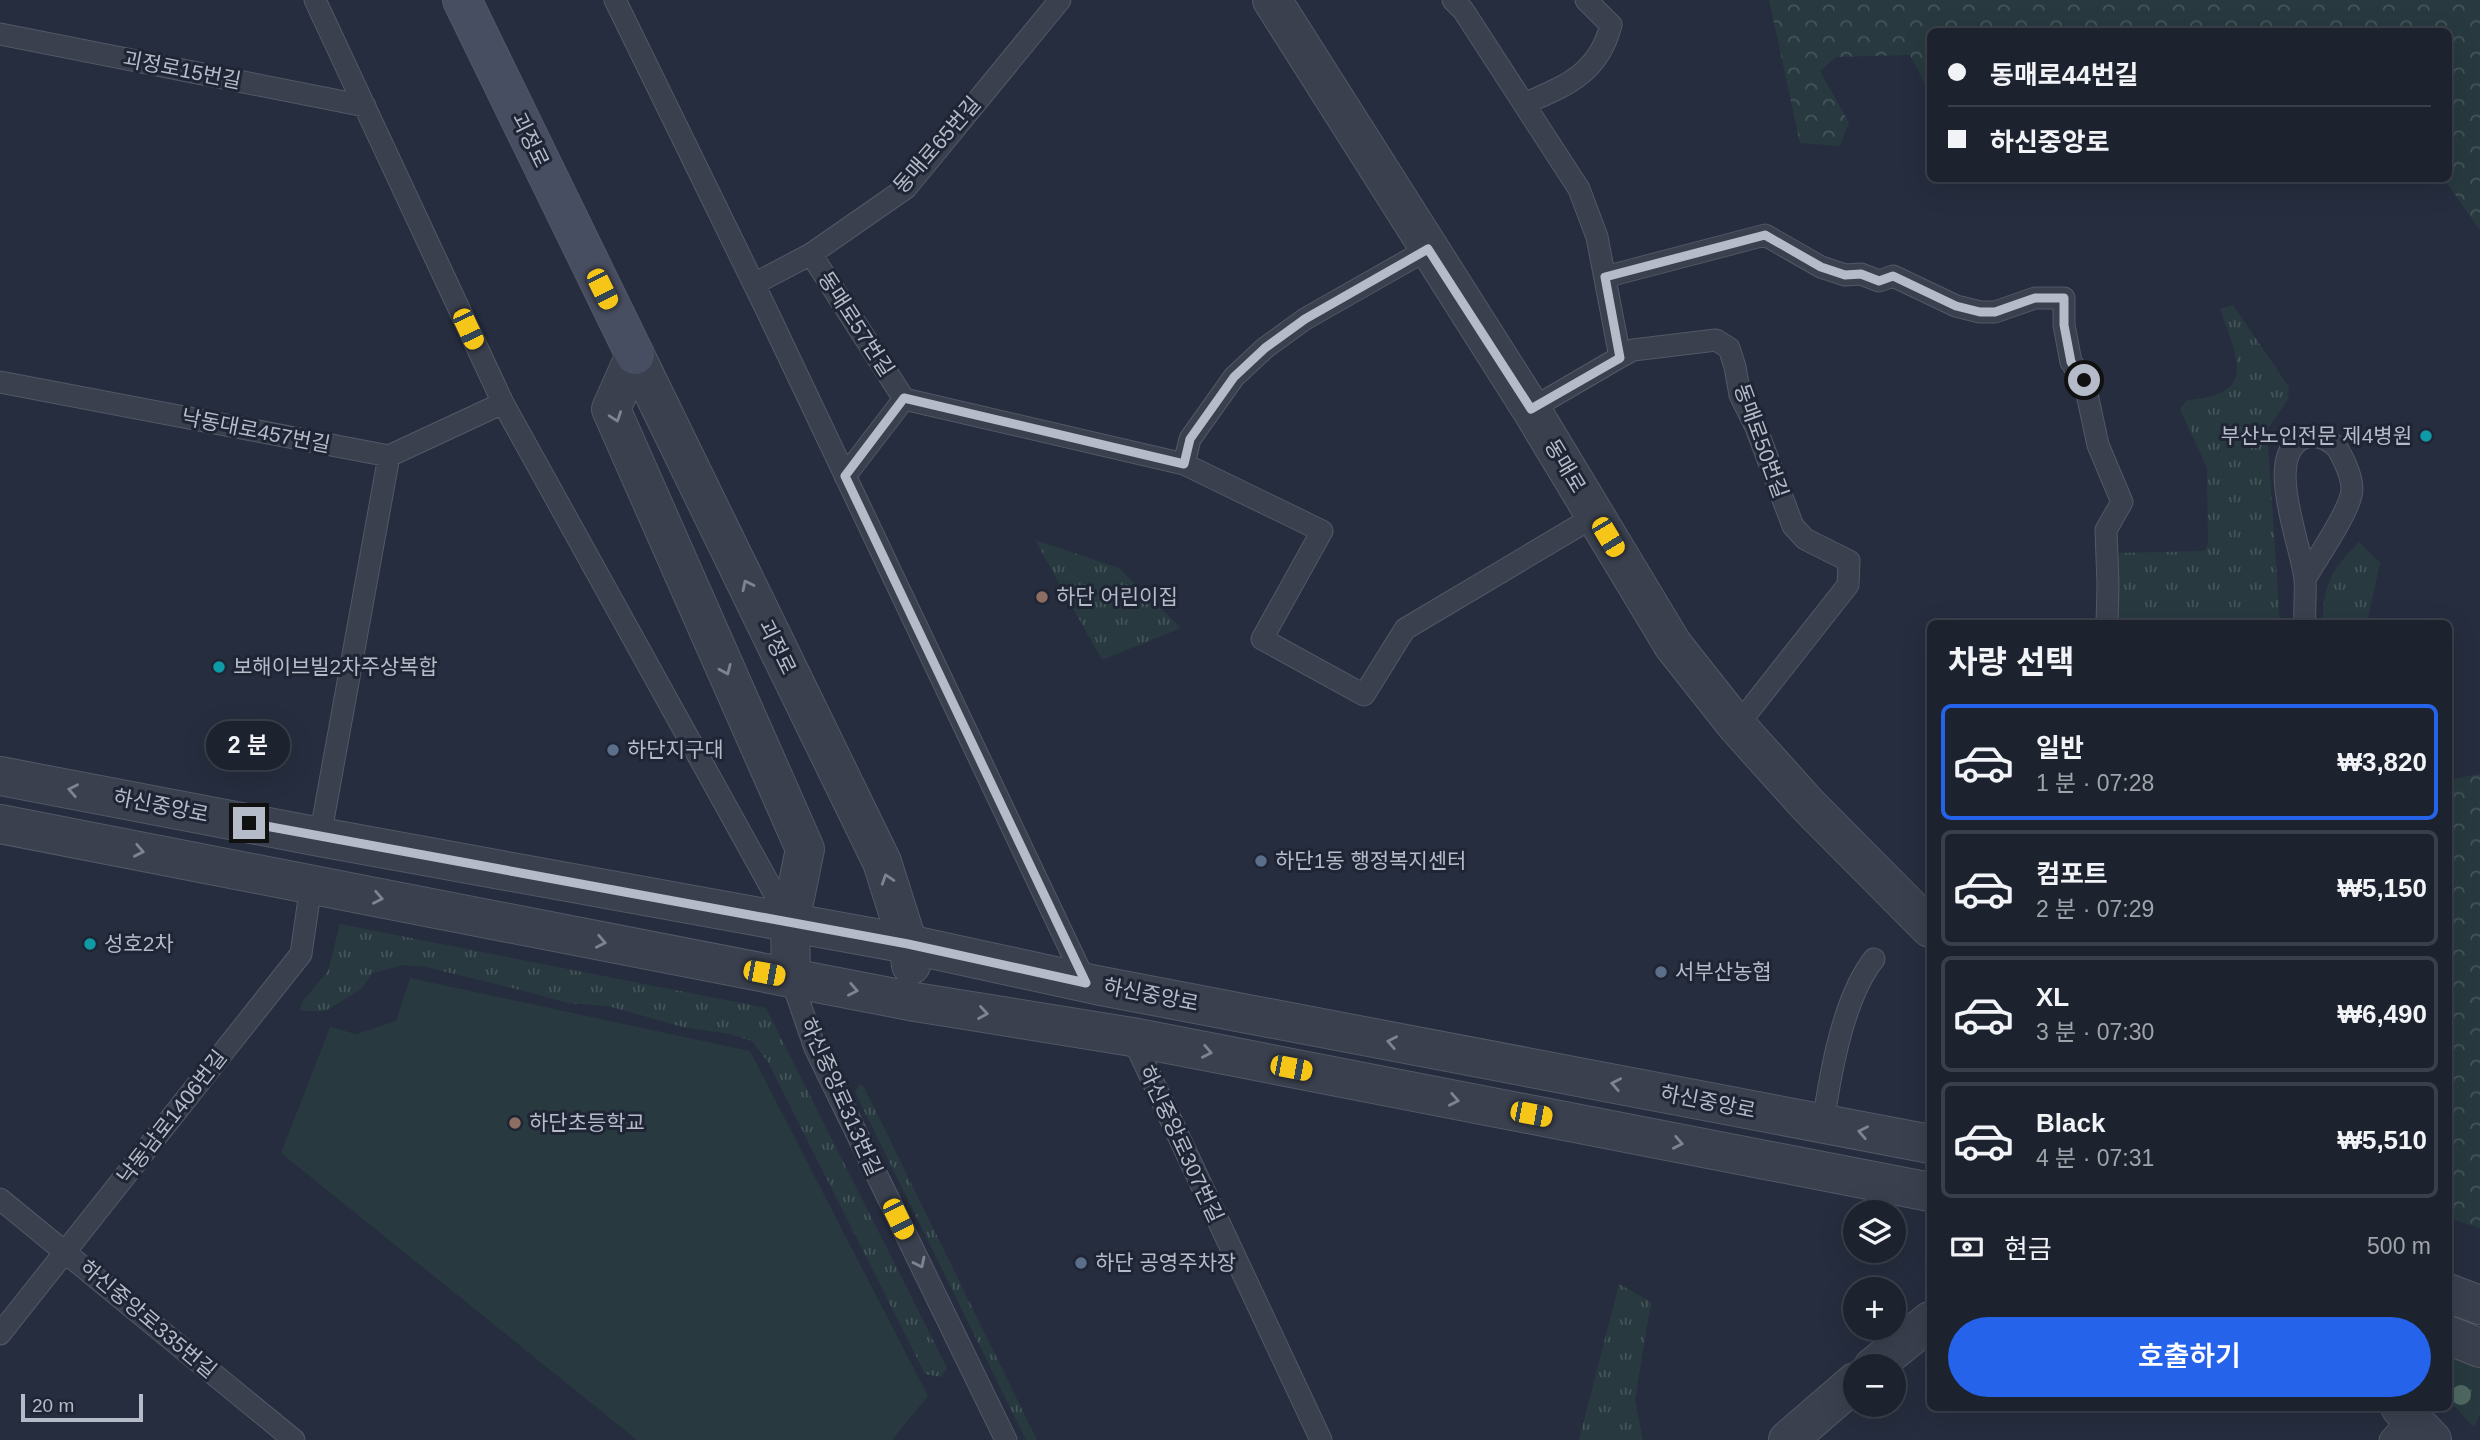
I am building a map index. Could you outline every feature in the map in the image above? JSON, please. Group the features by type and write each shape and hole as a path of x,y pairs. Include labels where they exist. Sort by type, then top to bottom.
{"main road":[{"name":"괴정로","path":"462,0 635,355"}],"street":[{"name":"동매로","path":"1272,0 1531,409 1673,645 1737,726 1808,805 1927,926"},
{"path":"635,355 611,408 805,849 790,922 791,978"},
{"name":"괴정로","path":"635,355 882,862 908,944 915,1002"},
{"name":"하신중앙로","path":"0,776 908,944 1086,983 1823,1124 1925,1137"},
{"path":"0,824 915,1002 1132,1037 1927,1191"},
{"path":"311,885 320,837"},
{"path":"2452,1294 2480,1305"},
{"path":"1889,1354 1927,1323"},
{"path":"2452,1337 2480,1348"},
{"path":"1788,1440 1843,1392"}],"lane":[{"path":"314,0 503,403 790,922"},
{"path":"615,0 754,285 1086,983"},
{"name":"동매로65번길","path":"754,285 811,254 906,187 1060,0"},
{"path":"1453,0 1463,10 1579,189 1597,237 1605,277 1620,358 1531,409"},
{"path":"1524,104 1564,86 1590,67 1605,45 1611,25 1586,0"},
{"name":"괴정로15번길","path":"0,34 365,106"},
{"path":"1605,277 1765,235 1821,267 1845,275 1861,274 1879,281 1893,276 1956,306 1980,312 1995,312 2035,298 2064,298 2064,325 2071,362 2084,380 2098,445 2122,502 2106,530 2107,620"},
{"path":"1184,464 1190,439 1234,377 1265,348 1305,319 1428,249"},
{"name":"동매로57번길","path":"811,254 904,398 1184,464 1322,531 1262,639 1364,695 1405,629 1595,516"},
{"name":"동매로50번길","path":"1620,358 1633,350 1716,340 1729,348 1740,395 1755,425 1793,526 1805,539 1849,561 1848,584 1737,726"},
{"name":"낙동대로457번길","path":"0,382 390,456"},
{"path":"845,476 904,398"},
{"path":"320,837 390,456 503,403"},
{"path":"2305,579 2345,512 2352,492 2350,475 2336,446 2322,438 2309,437 2297,442 2290,453 2286,500 2305,579 2305,620"},
{"name":"낙동남로1406번길","path":"0,1334 301,954 311,885"},
{"path":"1823,1124 1834,1062 1854,993 1874,959"},
{"name":"하신중앙로313번길","path":"791,978 815,1048 1006,1440"},
{"name":"하신중앙로307번길","path":"1132,1037 1321,1440"},
{"name":"하신중앙로335번길","path":"0,1199 294,1440"}],"green space":[{"path":"1769,0 2480,0 2480,230 2446,182 2452,182 2452,28 1927,28 1927,88 1910,55 1836,57 1820,71 1849,123 1840,146 1800,143"},
{"path":"2233,305 2289,387 2288,399 2267,430 2280,620 2115,620 2116,553 2205,551 2208,543 2207,468 2180,409 2187,400 2210,397 2234,382 2236,358 2220,309"},
{"path":"1035,540 1119,568 1181,628 1102,660"},
{"path":"2359,542 2380,563 2368,620 2323,620 2327,587 2342,561"},
{"path":"2480,774 2480,1228 2452,1219 2452,779"},
{"path":"340,924 766,1008 947,1368 941,1377 925,1374 768,1062 752,1041 729,1034 683,1027 608,1006 567,1003 426,967 403,965 373,973 360,990 325,1011 300,1011 302,1002 328,971"},
{"path":"410,978 750,1051 928,1396 892,1440 637,1440 281,1153 330,1027 356,1034 396,1021"},
{"path":"860,1084 864,1087 1037,1440 1026,1440 855,1092"},
{"path":"1619,1284 1651,1302 1635,1400 1643,1440 1579,1440"},
{"path":"2452,1352 2480,1362 2480,1415 2474,1427 2452,1403"}],"place":[{"name":"부산노인전문 제4병원","path":"2426,436"},
{"name":"하단 어린이집","path":"1042,597"},
{"name":"보해이브빌2차주상복합","path":"219,667"},
{"name":"하단지구대","path":"613,750"},
{"name":"하단1동 행정복지센터","path":"1261,861"},
{"name":"성호2차","path":"90,944"},
{"name":"서부산농협","path":"1661,972"},
{"name":"하단초등학교","path":"515,1123"},
{"name":"하단 공영주차장","path":"1081,1263"}],"route":[{"path":"249,823 908,944 1086,983 845,476 904,398 1184,464 1190,439 1212,406 1234,377 1265,348 1305,319 1428,249 1531,409 1620,358 1605,277 1765,235 1821,267 1845,275 1861,274 1879,281 1893,276 1956,306 1980,312 1995,312 2035,298 2064,298 2064,325 2071,362 2084,380"}]}
